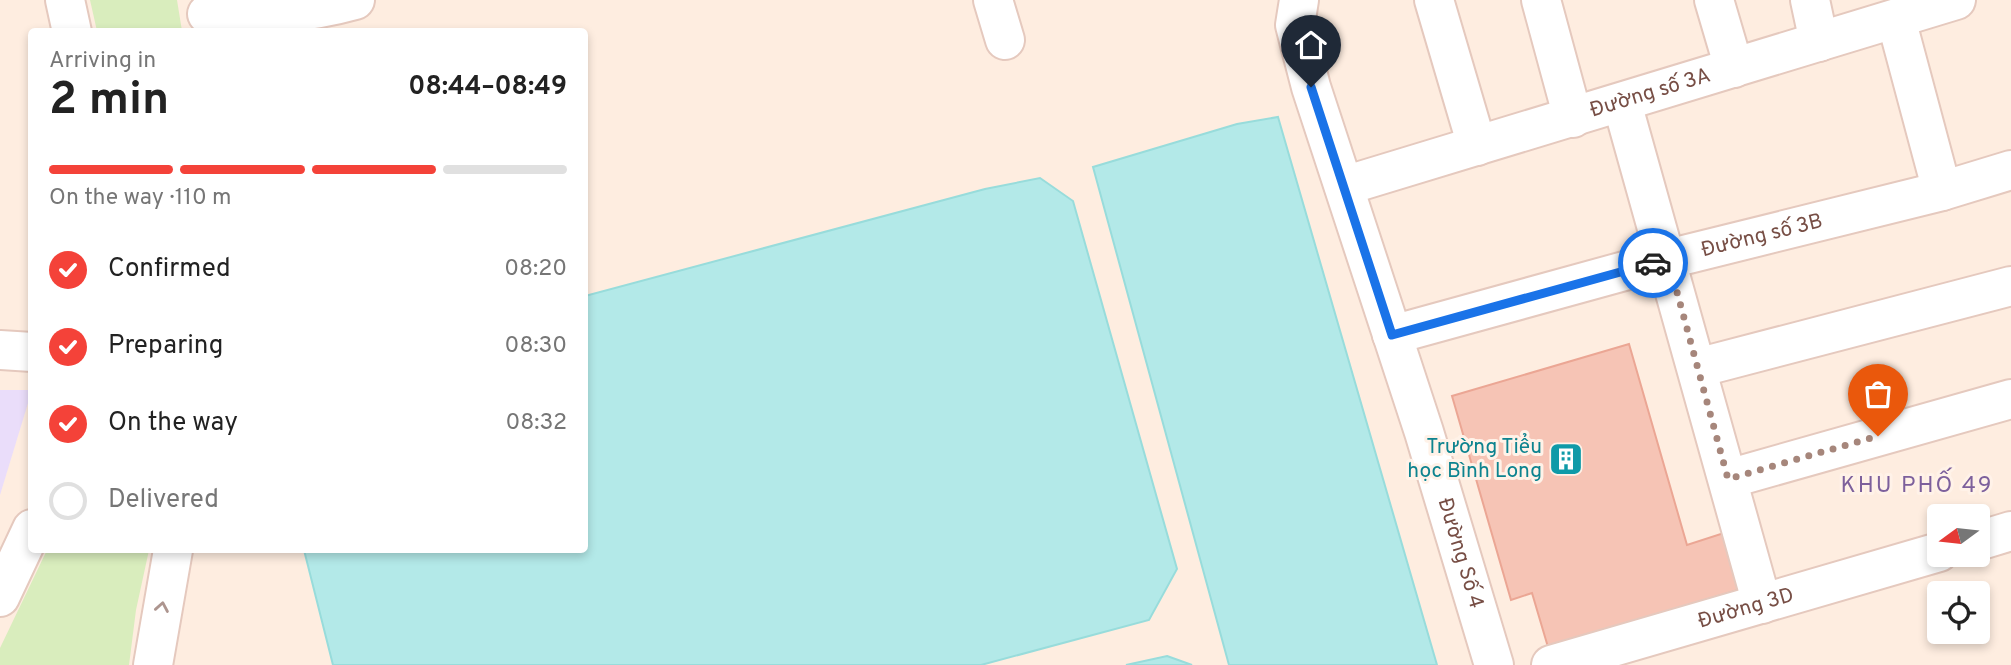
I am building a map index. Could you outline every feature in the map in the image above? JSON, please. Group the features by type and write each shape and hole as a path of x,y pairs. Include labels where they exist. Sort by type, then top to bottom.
{"street":[{"path":"65,0 71,28"},
{"path":"207,15 286,14 355,0"},
{"path":"993,0 1005,40"},
{"name":"Đường Số 4","path":"1299,0 1295,26 1311,87 1392,335 1494,665"},
{"path":"1434,0 1477,146"},
{"path":"1541,0 1573,117"},
{"path":"1714,0 1734,68"},
{"path":"1810,0 1819,42"},
{"name":"Đường số 3A","path":"1344,186 1956,0"},
{"path":"1896,19 1942,191"},
{"path":"1622,103 1668,259 1762,604"},
{"name":"Đường số 3B","path":"1392,335 1668,259 1942,191 2011,170"},
{"path":"1698,368 2011,286"},
{"path":"0,350 28,352"},
{"path":"1728,479 2008,409"},
{"path":"1990,537 2011,531"},
{"path":"0,597 28,538"},
{"path":"153,665 172,553"},
{"name":"Đường 3D","path":"1551,665 1927,556"}],"shaded area":[{"path":"0,390 28,390 28,403 0,495"}],"green space":[{"path":"90,0 177,0 182,28 96,28"},
{"path":"46,553 148,553 136,610 129,665 0,665 0,648"}],"water":[{"path":"1278,117 1437,665 1229,665 1093,167 1237,124"},
{"path":"1040,178 1073,201 1177,569 1149,620 981,665 333,665 305,553 588,553 588,295 985,189"},
{"path":"1167,656 1192,665 1126,665"}],"building":[{"name":"Trường Tiểu học Bình Long","path":"1629,344 1687,545 1730,531 1745,588 1548,647 1532,593 1511,600 1452,396"}],"way so far":[{"path":"1653,263 1668,259 1728,479 1878,436"}],"place":[{"name":"Trường Tiểu học Bình Long","path":"1566,459"}],"district":[{"name":"KHU PHỐ 49","path":"1917,486"}],"route":[{"path":"1311,87 1392,335 1653,263"}]}
